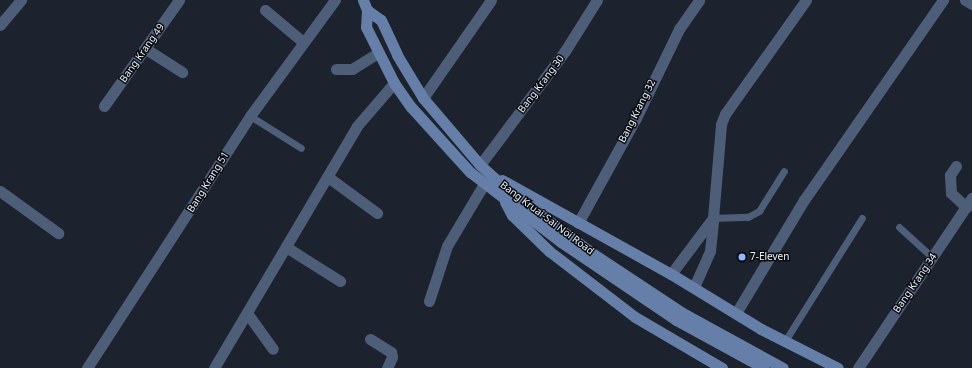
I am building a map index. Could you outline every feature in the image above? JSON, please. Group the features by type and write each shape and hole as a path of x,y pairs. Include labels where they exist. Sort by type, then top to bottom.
{"main road":[{"name":"Bang Kruai-Sai Noi Road","path":"365,5 381,20 397,54 424,98 480,165 511,193 590,256 676,320 764,368"},
{"name":"Bang Kruai-Sai Noi Road","path":"365,5 366,27 394,83 411,107 458,159 484,184 590,256 681,312 783,368"},
{"path":"494,177 514,186 671,274 785,341 838,368"},
{"path":"501,196 512,214 549,252 634,317 722,368"}],"street":[{"path":"0,25 21,0"},
{"name":"Bang Krang 49","path":"104,106 146,49 179,0"},
{"name":"Bang Krang 51","path":"87,368 250,116 334,0"},
{"path":"424,98 491,0"},
{"name":"Bang Krang 30","path":"480,165 565,51 597,0"},
{"name":"Bang Krang 32","path":"578,223 636,118 679,29 699,0"},
{"path":"694,287 710,251 723,119 806,0"},
{"path":"736,313 804,200 943,0"},
{"path":"965,0 972,4"},
{"path":"265,10 303,42"},
{"path":"146,49 182,72"},
{"path":"336,69 352,69 378,53"},
{"path":"214,368 366,113 394,83"},
{"path":"956,166 950,175 951,193 966,207"},
{"path":"328,177 377,213"},
{"path":"429,301 447,246 484,184"},
{"path":"0,190 58,234"},
{"name":"Bang Krang 34","path":"858,368 972,198"},
{"path":"671,274 713,218"},
{"path":"286,247 340,281"},
{"path":"247,313 273,349"},
{"path":"370,339 391,352 392,357 387,368"}],"lane":[{"path":"250,116 301,148"},
{"path":"713,218 748,217 759,211 784,171"},
{"path":"785,341 862,218"},
{"path":"899,227 932,256"}],"place":[{"name":"7-Eleven","path":"742,257"}]}
